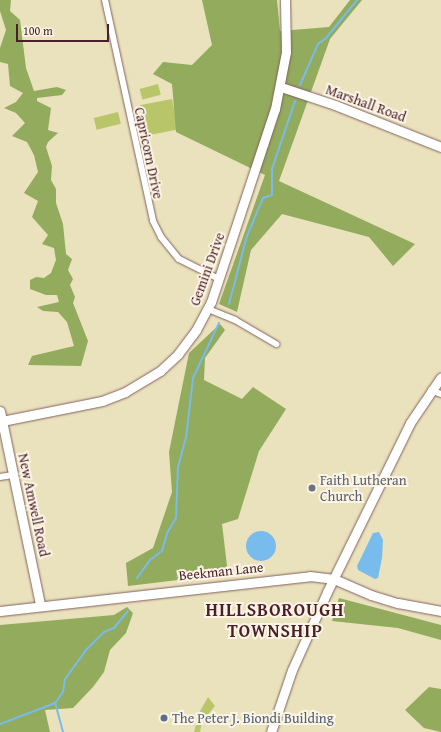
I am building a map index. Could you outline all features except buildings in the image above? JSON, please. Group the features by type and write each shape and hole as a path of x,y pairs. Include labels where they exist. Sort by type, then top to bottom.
{"street":[{"name":"Capricorn Drive","path":"105,0 152,221 160,237 180,259 199,271 219,279"},
{"name":"Gemini Drive","path":"2,422 102,401 134,388 160,371 178,354 208,309 266,140 281,87 286,35 285,0"},
{"name":"Marshall Road","path":"281,87 335,105 441,147"},
{"path":"208,309 235,320 276,344"},
{"path":"271,732 292,670 334,579 407,430 431,390 441,377"},
{"path":"431,390 441,394"},
{"name":"New Amwell Road","path":"0,411 40,605"},
{"path":"0,478 13,475"},
{"name":"Beekman Lane","path":"0,611 40,605 310,576 334,579 371,595 441,611"}],"green space":[{"path":"0,0 11,0 10,11 20,20 26,68 34,91 57,87 66,90 62,95 37,98 37,101 51,108 48,130 58,133 48,142 46,147 52,166 51,180 56,189 56,203 63,224 66,254 72,259 68,270 73,279 70,285 75,297 73,303 88,341 81,366 28,365 32,356 74,346 67,322 58,312 43,311 37,307 59,302 57,295 46,295 30,289 30,280 36,277 44,278 51,273 56,260 54,248 42,244 48,235 32,217 38,201 24,193 38,172 34,155 27,142 12,136 25,123 16,113 4,108 16,102 23,93 10,86 8,64 0,62 0,48 6,30 0,11"},
{"path":"202,0 277,0 280,31 329,27 350,0 362,0 330,39 279,181 415,244 393,266 369,237 282,214 251,250 237,312 219,304 265,175 176,132 172,84 153,74 163,62 192,65 212,45"},
{"path":"158,84 161,95 142,100 140,89"},
{"path":"172,99 178,129 146,136 140,105"},
{"path":"118,112 121,124 97,130 94,118"},
{"path":"220,324 225,330 205,358 204,380 242,399 253,387 286,409 259,451 238,519 222,524 228,574 128,586 126,563 153,548 172,492 169,452 189,353"},
{"path":"339,598 441,625 441,640 398,628 332,621"},
{"path":"127,607 133,613 126,633 110,650 104,672 93,687 73,708 45,710 50,732 0,732 0,625 114,615"},
{"path":"429,687 441,689 441,732 424,728 405,710"},
{"path":"208,697 215,706 202,722 200,732 194,732 199,713"}],"water":[{"path":"261,531 272,535 276,546 272,557 261,561 250,557 246,546 250,535"},
{"path":"379,532 383,540 382,558 378,578 375,579 358,570 357,566 373,533"}],"waterway":[{"path":"300,85 318,44 326,38 357,0"},
{"path":"229,304 247,236 263,198 272,195 272,169 295,101"},
{"path":"137,578 150,560 162,551 167,533 176,518 178,467 186,438 193,378 219,323"},
{"path":"63,732 55,703 63,692 65,679 85,651 104,632 114,628 128,611"},
{"path":"0,724 55,703"}],"place":[{"name":"Faith Lutheran Church","path":"312,488"},
{"name":"The Peter J. Biondi Building","path":"164,718"}],"district":[{"name":"HILLSBOROUGH TOWNSHIP","path":"275,621"}]}
